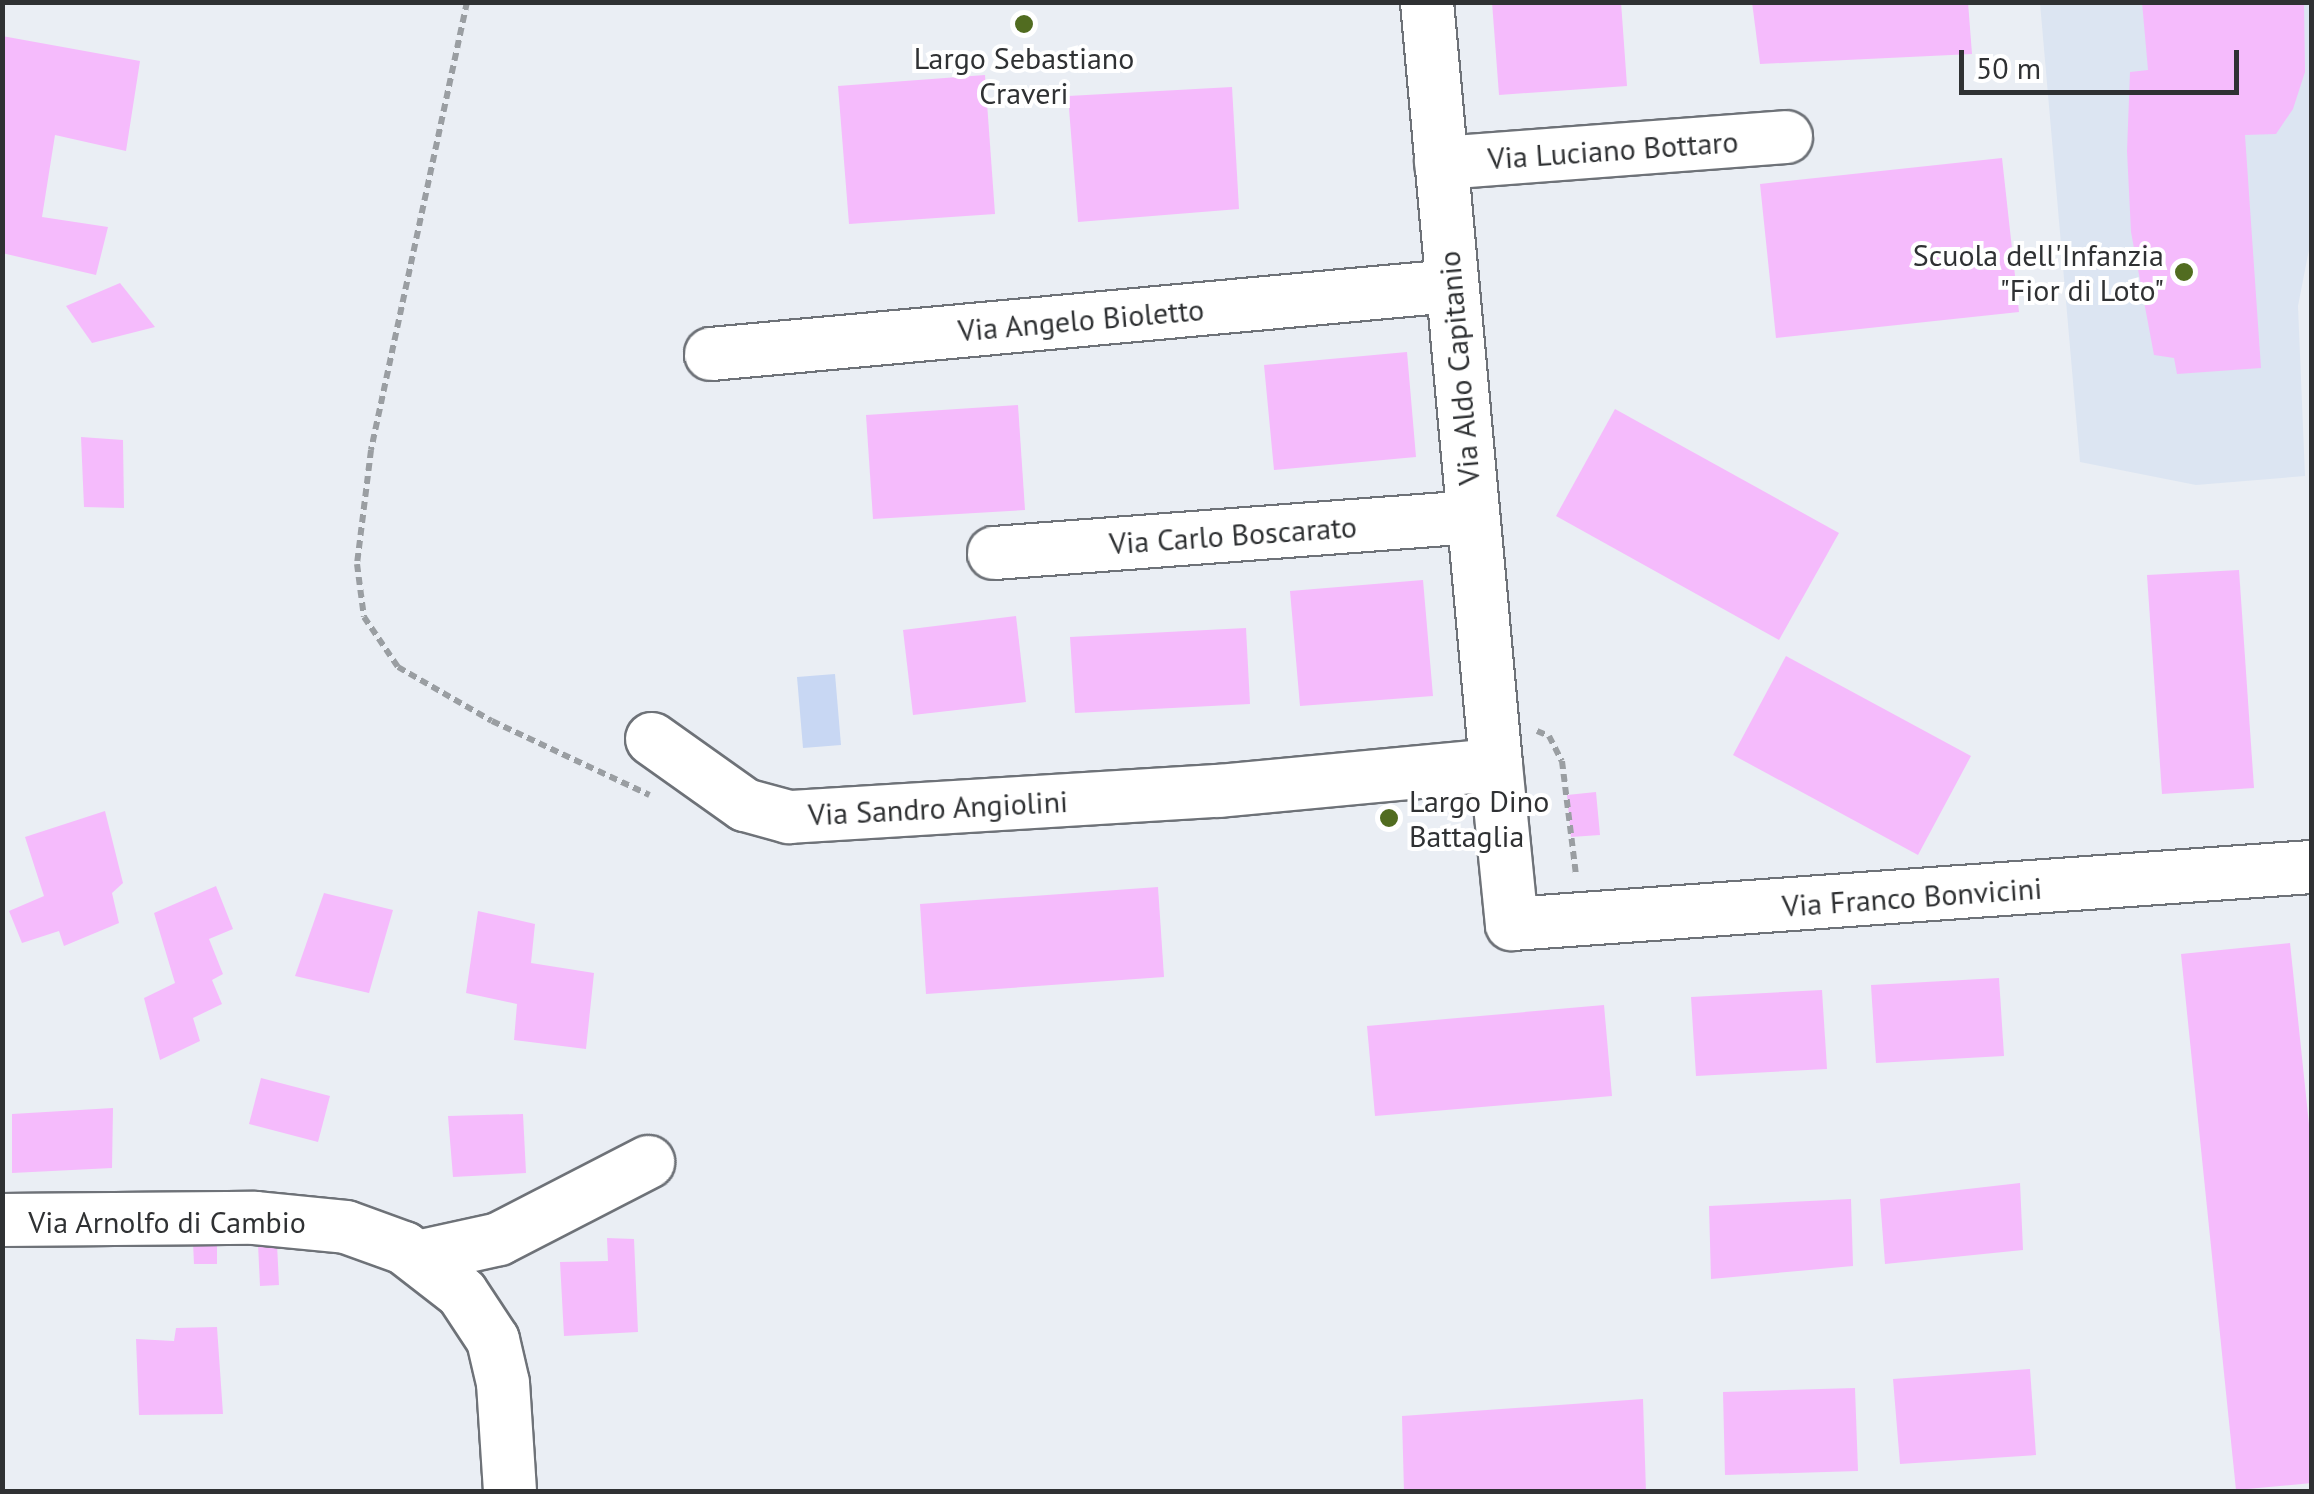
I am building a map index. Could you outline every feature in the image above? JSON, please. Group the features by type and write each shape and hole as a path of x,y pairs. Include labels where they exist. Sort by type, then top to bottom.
{"street":[{"name":"Via Aldo Capitanio","path":"1428,2 1494,749"},
{"name":"Via Luciano Bottaro","path":"1441,163 1786,137"},
{"name":"Via Angelo Bioletto","path":"711,354 1451,286"},
{"name":"Via Carlo Boscarato","path":"994,553 1472,517"},
{"name":"Via Sandro Angiolini","path":"652,739 745,806 776,816 1246,789 1494,749"},
{"name":"Via Franco Bonvicini","path":"1494,749 1512,924 2312,867"},
{"path":"418,1257 499,1239 648,1162"},
{"name":"Via Arnolfo di Cambio","path":"2,1220 244,1217 327,1223 376,1235 418,1257 462,1293 493,1340 502,1373 510,1492"}],"path":[{"path":"467,2 371,450 357,564 364,616 398,666 492,721 668,804"},
{"path":"1494,749 1541,731 1558,747 1571,868 1580,882"}],"shaded area":[{"name":"Scuola dell'Infanzia \"Fior di Loto\"","path":"2040,3 2311,3 2312,234 2298,306 2305,476 2196,485 2080,462"}],"water":[{"path":"835,674 841,745 803,748 797,677"}],"building":[{"path":"1492,2 1621,2 1627,86 1499,95"},
{"path":"1752,2 1968,2 1972,54 1760,64"},
{"path":"2142,2 2304,2 2305,72 2293,109 2276,134 2245,135 2261,368 2177,374 2174,358 2154,355 2131,232 2127,151 2130,72 2148,70"},
{"path":"2,36 140,61 126,151 55,135 42,217 108,227 96,275 2,253"},
{"path":"985,75 995,214 849,224 838,86"},
{"path":"1232,87 1239,209 1078,222 1068,96"},
{"path":"2002,158 2019,312 1776,338 1760,184"},
{"path":"120,283 155,327 92,343 66,306"},
{"path":"1407,352 1416,457 1274,470 1264,365"},
{"path":"1018,405 1025,510 873,519 866,415"},
{"path":"1615,409 1839,533 1779,640 1556,516"},
{"path":"81,437 123,440 124,508 84,507"},
{"path":"2239,570 2254,788 2162,794 2147,575"},
{"path":"1423,580 1433,696 1300,706 1290,591"},
{"path":"1016,616 1026,702 913,715 903,630"},
{"path":"1246,628 1250,704 1075,713 1070,637"},
{"path":"1786,656 1971,756 1918,855 1733,755"},
{"path":"1596,792 1600,835 1571,837 1567,795"},
{"path":"105,811 123,883 112,893 119,923 64,946 59,931 22,943 9,911 44,896 25,837"},
{"path":"216,886 233,929 209,939 223,974 212,980 222,1004 193,1018 200,1041 160,1060 144,998 175,983 154,913"},
{"path":"1158,887 1164,977 926,994 920,904"},
{"path":"324,893 393,910 369,993 295,976"},
{"path":"478,911 535,924 531,963 594,973 586,1049 514,1040 517,1004 466,993"},
{"path":"2290,943 2312,1153 2312,1483 2236,1490 2181,954"},
{"path":"1999,978 2004,1056 1876,1063 1871,985"},
{"path":"1822,990 1827,1069 1696,1076 1691,997"},
{"path":"1604,1005 1612,1096 1375,1116 1367,1026"},
{"path":"261,1078 330,1096 318,1142 249,1124"},
{"path":"113,1108 112,1168 12,1173 12,1114"},
{"path":"523,1114 526,1173 453,1177 448,1116"},
{"path":"2020,1183 2023,1250 1885,1264 1880,1199"},
{"path":"1851,1199 1853,1266 1711,1279 1709,1206"},
{"path":"607,1238 634,1239 638,1332 564,1336 560,1262 608,1261"},
{"path":"193,1243 217,1243 217,1264 194,1264"},
{"path":"258,1244 277,1244 279,1285 260,1286"},
{"path":"217,1327 223,1414 139,1415 136,1339 174,1341 176,1328"},
{"path":"2030,1369 2036,1455 1900,1464 1893,1379"},
{"path":"1855,1388 1858,1471 1725,1475 1723,1392"},
{"path":"1643,1399 1646,1492 1404,1492 1402,1416"}],"place":[{"name":"Largo Sebastiano Craveri","path":"1024,24"},
{"name":"Scuola dell'Infanzia \"Fior di Loto\"","path":"2184,272"},
{"name":"Largo Dino Battaglia","path":"1389,818"}]}
